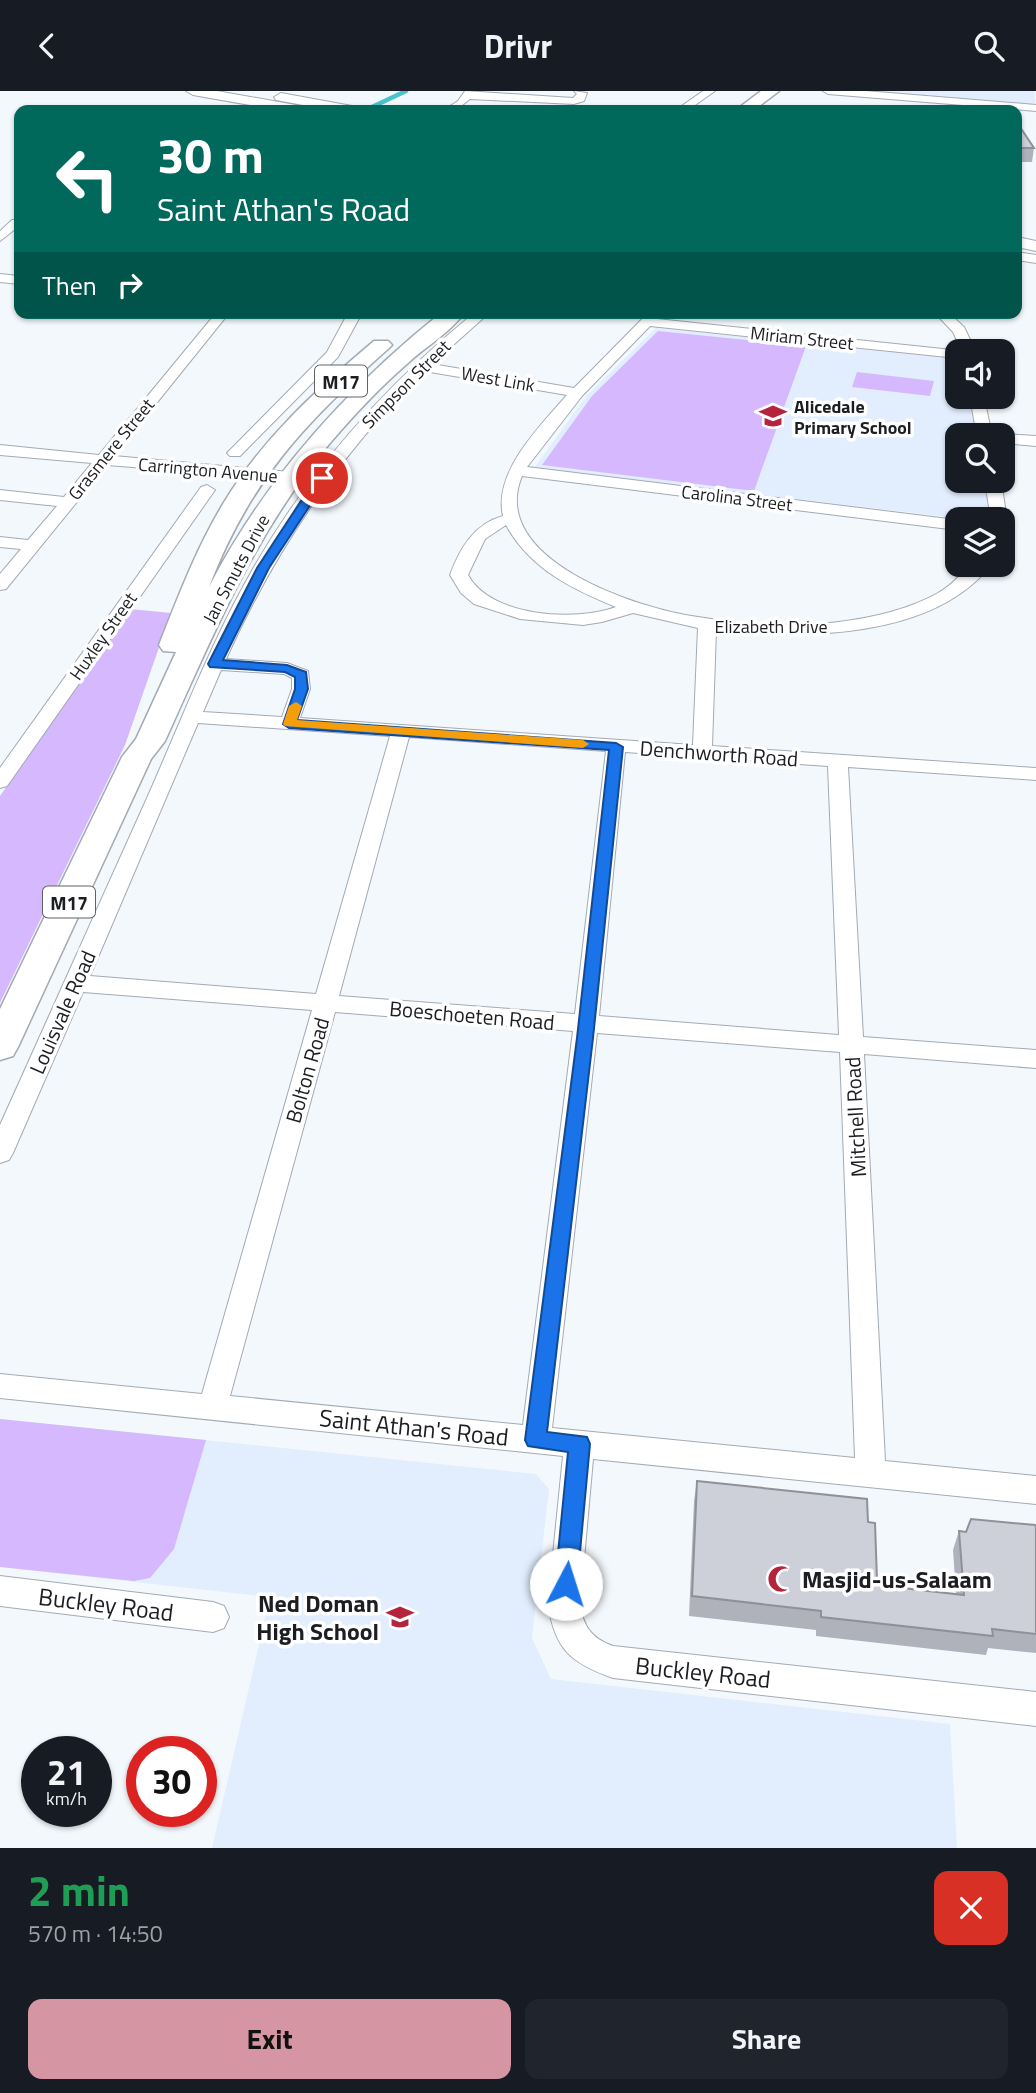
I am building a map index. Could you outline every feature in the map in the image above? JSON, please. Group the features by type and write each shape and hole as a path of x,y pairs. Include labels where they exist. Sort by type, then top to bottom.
{"main road":[{"path":"193,91 273,105"},
{"path":"245,91 323,105"},
{"path":"740,100 772,91"},
{"name":"Jan Smuts Drive","path":"0,1047 137,757 150,741 230,573 255,529 290,477 373,384 447,319"},
{"name":"Jan Smuts Drive","path":"137,757 136,739 200,572 226,520 255,474 314,408 400,330"}],"street":[{"path":"469,94 574,101 580,99 582,93 579,91"},
{"path":"828,91 999,105"},
{"path":"687,105 702,93"},
{"path":"0,237 14,226"},
{"name":"Grasmere Street","path":"0,585 218,319"},
{"path":"235,453 333,354 352,319"},
{"name":"Simpson Street","path":"193,717 215,664 263,568 313,490 371,417 421,366 476,319"},
{"path":"512,518 508,500 517,471 574,392 650,319"},
{"name":"Miriam Street","path":"660,319 945,353"},
{"path":"947,319 959,330 963,339"},
{"name":"West Link","path":"421,366 574,392"},
{"path":"1015,440 1036,441"},
{"name":"Carrington Avenue","path":"0,450 290,477"},
{"name":"Carolina Street","path":"517,471 945,524"},
{"name":"Huxley Street","path":"0,782 207,490"},
{"path":"0,495 68,502"},
{"name":"Elizabeth Drive","path":"629,608 596,618 506,612 485,602 464,585 459,575 482,531 491,524 512,518 523,541 550,567 572,582 629,608 707,626 802,629 883,618 913,610 953,591 974,577"},
{"path":"0,542 32,545"},
{"path":"702,753 707,626"},
{"path":"215,664 287,669 301,675 301,689 289,724"},
{"name":"Denchworth Road","path":"193,717 1036,774"},
{"name":"Louisvale Road","path":"0,1153 193,717"},
{"name":"Bolton Road","path":"213,1407 401,732"},
{"path":"536,1440 616,747"},
{"name":"Mitchell Road","path":"838,761 871,1473"},
{"name":"Boeschoeten Road","path":"75,983 1036,1059"},
{"name":"Saint Athan's Road","path":"0,1386 1036,1490"},
{"name":"Buckley Road","path":"579,1444 564,1604 569,1630 582,1649 613,1662 1036,1709"},
{"name":"Buckley Road","path":"0,1591 213,1617"}],"shaded area":[{"path":"872,91 1034,91 1036,108 1022,105 880,95"},
{"name":"Alicedale Primary School","path":"656,328 945,358 945,409 974,409 977,423 945,423 945,493 988,493 990,507 945,507 945,517 534,468 587,395"},
{"path":"658,331 806,346 754,491 542,465 592,396"},
{"path":"857,372 934,381 930,396 852,387"},
{"path":"130,609 171,613 125,745 0,1003 0,796"},
{"name":"Ned Doman High School","path":"0,1419 536,1474 549,1489 532,1638 551,1679 950,1724 957,1848 212,1848 270,1597 0,1567"},
{"path":"0,1419 206,1440 174,1549 150,1578 134,1581 0,1567"}],"building":[{"path":"1022,130 1034,148 1022,148"},
{"name":"Masjid-us-Salaam","path":"697,1481 867,1499 868,1522 875,1523 877,1580 903,1583 903,1588 964,1595 959,1531 966,1532 971,1519 1035,1525 1036,1634 992,1629 993,1636 821,1617 821,1611 692,1596"}],"waterway":[{"path":"376,105 406,91"}],"slow traffic":[{"path":"296,706 289,724 583,744"}],"place":[{"name":"Alicedale Primary School","path":"773,416"},
{"name":"Masjid-us-Salaam","path":"781,1579"},
{"name":"Ned Doman High School","path":"400,1617"}],"route":[{"path":"322,478 263,568 215,664 295,670 303,681 289,724 616,747 585,1038 536,1440 579,1444 566,1584"}]}
